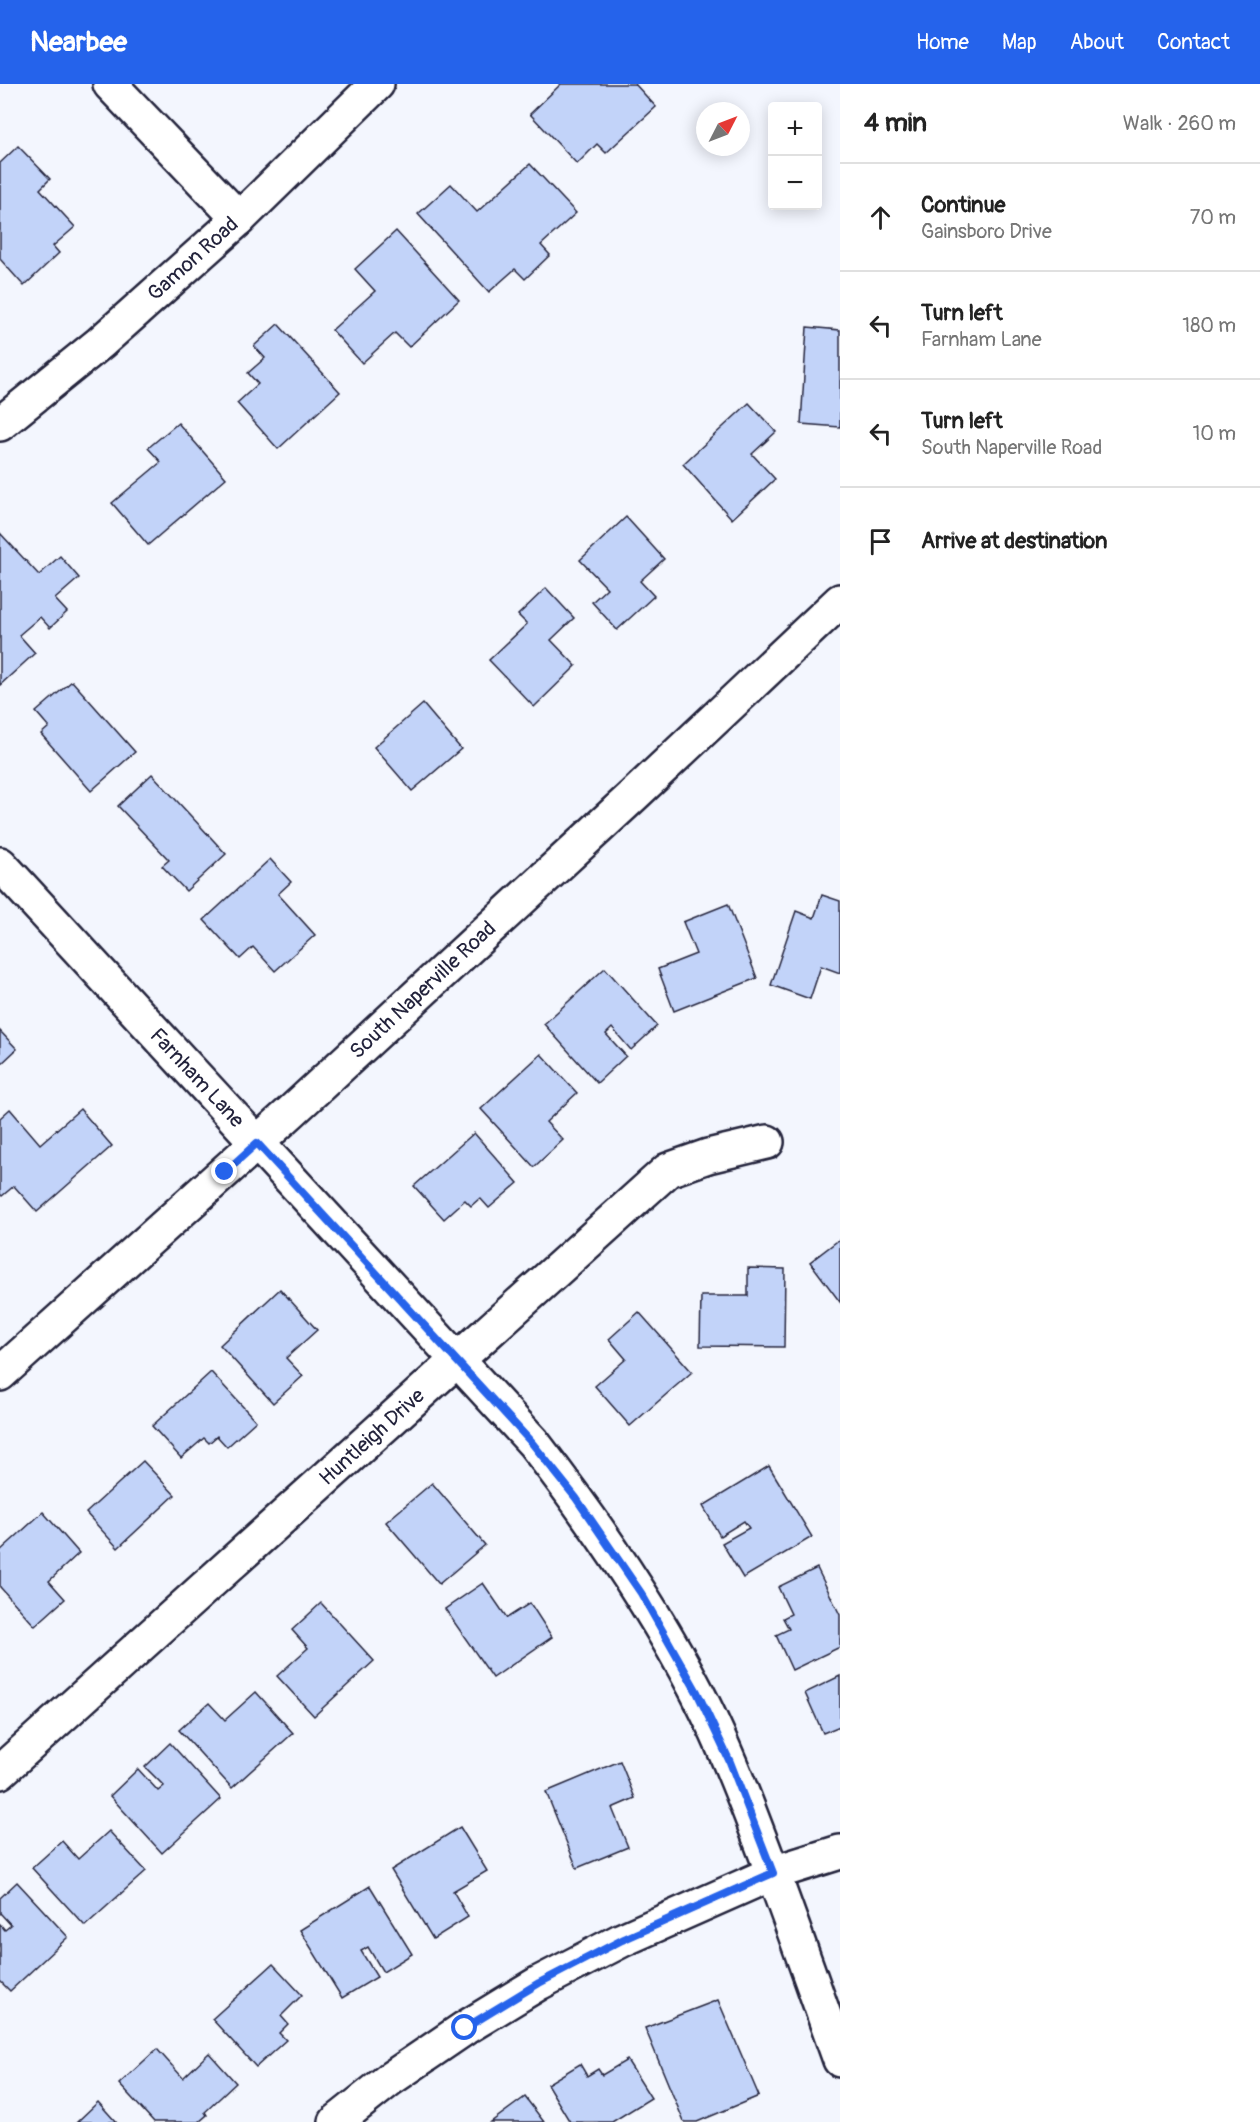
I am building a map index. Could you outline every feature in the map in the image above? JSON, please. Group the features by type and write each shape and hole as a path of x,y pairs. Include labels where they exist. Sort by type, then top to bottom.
{"street":[{"path":"110,84 239,219"},
{"name":"Gamon Road","path":"0,424 100,343 239,219 377,84"},
{"name":"South Naperville Road","path":"0,1374 257,1143 634,795 836,614"},
{"name":"Farnham Lane","path":"0,864 457,1360 540,1452 576,1498 641,1593 697,1692 726,1752 773,1873 840,2060"},
{"name":"Huntleigh Drive","path":"0,1772 668,1170 708,1156 767,1142"},
{"path":"336,2122 390,2079 465,2028 539,1983 622,1940 773,1873 840,1852"}],"building":[{"path":"561,84 635,84 656,107 606,153 597,144 577,164 530,114"},
{"path":"18,146 50,179 40,189 75,227 53,246 59,253 24,286 0,259 0,163"},
{"path":"530,164 576,213 541,245 550,255 525,279 515,269 489,292 418,214 451,184 477,212"},
{"path":"396,231 459,300 409,347 395,333 362,363 332,330 375,291 355,269"},
{"path":"278,324 340,392 278,449 237,403 258,384 248,373 265,358 254,346"},
{"path":"807,327 840,330 840,427 801,424"},
{"path":"749,403 776,432 752,454 775,479 732,519 683,464"},
{"path":"178,423 226,478 148,545 112,503 161,462 148,448"},
{"path":"626,517 664,559 640,581 654,596 617,630 592,602 607,588 580,560"},
{"path":"0,533 39,575 60,556 79,578 55,599 67,612 50,628 40,617 19,635 35,653 0,685"},
{"path":"546,588 574,618 551,640 576,666 534,707 489,660 527,624 518,615"},
{"path":"72,681 135,752 91,791 41,734 49,727 36,712"},
{"path":"423,704 461,749 412,791 374,747"},
{"path":"152,774 226,854 186,891 162,866 169,860 118,806"},
{"path":"270,859 291,882 278,894 315,935 275,971 253,947 240,959 204,920"},
{"path":"822,895 840,901 840,973 821,966 810,999 771,985 796,911 814,918"},
{"path":"728,904 757,978 674,1011 658,969 696,954 683,922"},
{"path":"605,968 657,1026 631,1050 612,1028 606,1034 626,1056 597,1083 544,1024"},
{"path":"0,1031 17,1049 0,1065"},
{"path":"541,1054 577,1093 546,1122 563,1140 534,1167 481,1109"},
{"path":"10,1109 40,1144 80,1109 112,1146 37,1212 14,1186 2,1196 0,1194 0,1118"},
{"path":"474,1133 518,1183 489,1208 480,1198 471,1206 465,1200 444,1219 414,1186"},
{"path":"840,1239 840,1302 810,1262"},
{"path":"748,1268 785,1269 784,1347 700,1346 701,1296 748,1296"},
{"path":"280,1289 317,1330 286,1358 303,1376 273,1403 220,1345"},
{"path":"639,1312 692,1372 630,1426 595,1386 626,1359 609,1339"},
{"path":"211,1372 256,1421 227,1447 217,1436 209,1443 204,1438 181,1458 152,1426"},
{"path":"143,1461 175,1495 118,1548 86,1513"},
{"path":"769,1466 812,1537 743,1578 722,1543 749,1528 744,1521 720,1536 703,1506"},
{"path":"432,1483 485,1545 439,1584 386,1522"},
{"path":"43,1512 79,1553 49,1581 65,1599 35,1626 0,1587 0,1551"},
{"path":"817,1568 840,1615 840,1647 792,1670 776,1635 789,1629 783,1618 791,1614 778,1587"},
{"path":"483,1583 507,1618 530,1603 552,1637 493,1678 445,1609"},
{"path":"321,1603 374,1661 314,1716 277,1676 308,1648 292,1630"},
{"path":"840,1676 840,1726 823,1733 805,1693"},
{"path":"256,1692 293,1733 232,1788 179,1730 209,1703 225,1720"},
{"path":"170,1743 221,1799 162,1853 110,1796 138,1769 158,1791 164,1786 145,1767"},
{"path":"620,1761 635,1798 612,1808 628,1847 577,1868 546,1792"},
{"path":"460,1827 487,1871 453,1891 468,1917 433,1939 391,1870"},
{"path":"109,1831 146,1871 85,1926 32,1868 62,1841 78,1859"},
{"path":"17,1882 68,1937 10,1991 0,1981 0,1924 5,1930 11,1925 0,1913 0,1898"},
{"path":"370,1886 412,1954 383,1972 368,1947 361,1951 377,1977 342,1998 300,1930"},
{"path":"273,1964 302,1995 281,2016 288,2024 279,2033 286,2040 256,2067 212,2019"},
{"path":"718,2000 759,2096 697,2122 684,2122 645,2028"},
{"path":"157,2049 183,2078 209,2053 236,2083 205,2112 207,2115 199,2122 154,2122 119,2084"},
{"path":"627,2060 651,2098 612,2122 570,2122 547,2084 580,2064 587,2076 598,2069 602,2075"},
{"path":"525,2097 544,2122 491,2122"},
{"path":"98,2102 116,2122 77,2122"}],"route":[{"path":"225,1172 257,1143 532,1443 576,1498 641,1593 697,1692 730,1762 773,1873 622,1940 539,1983 465,2028"}]}
